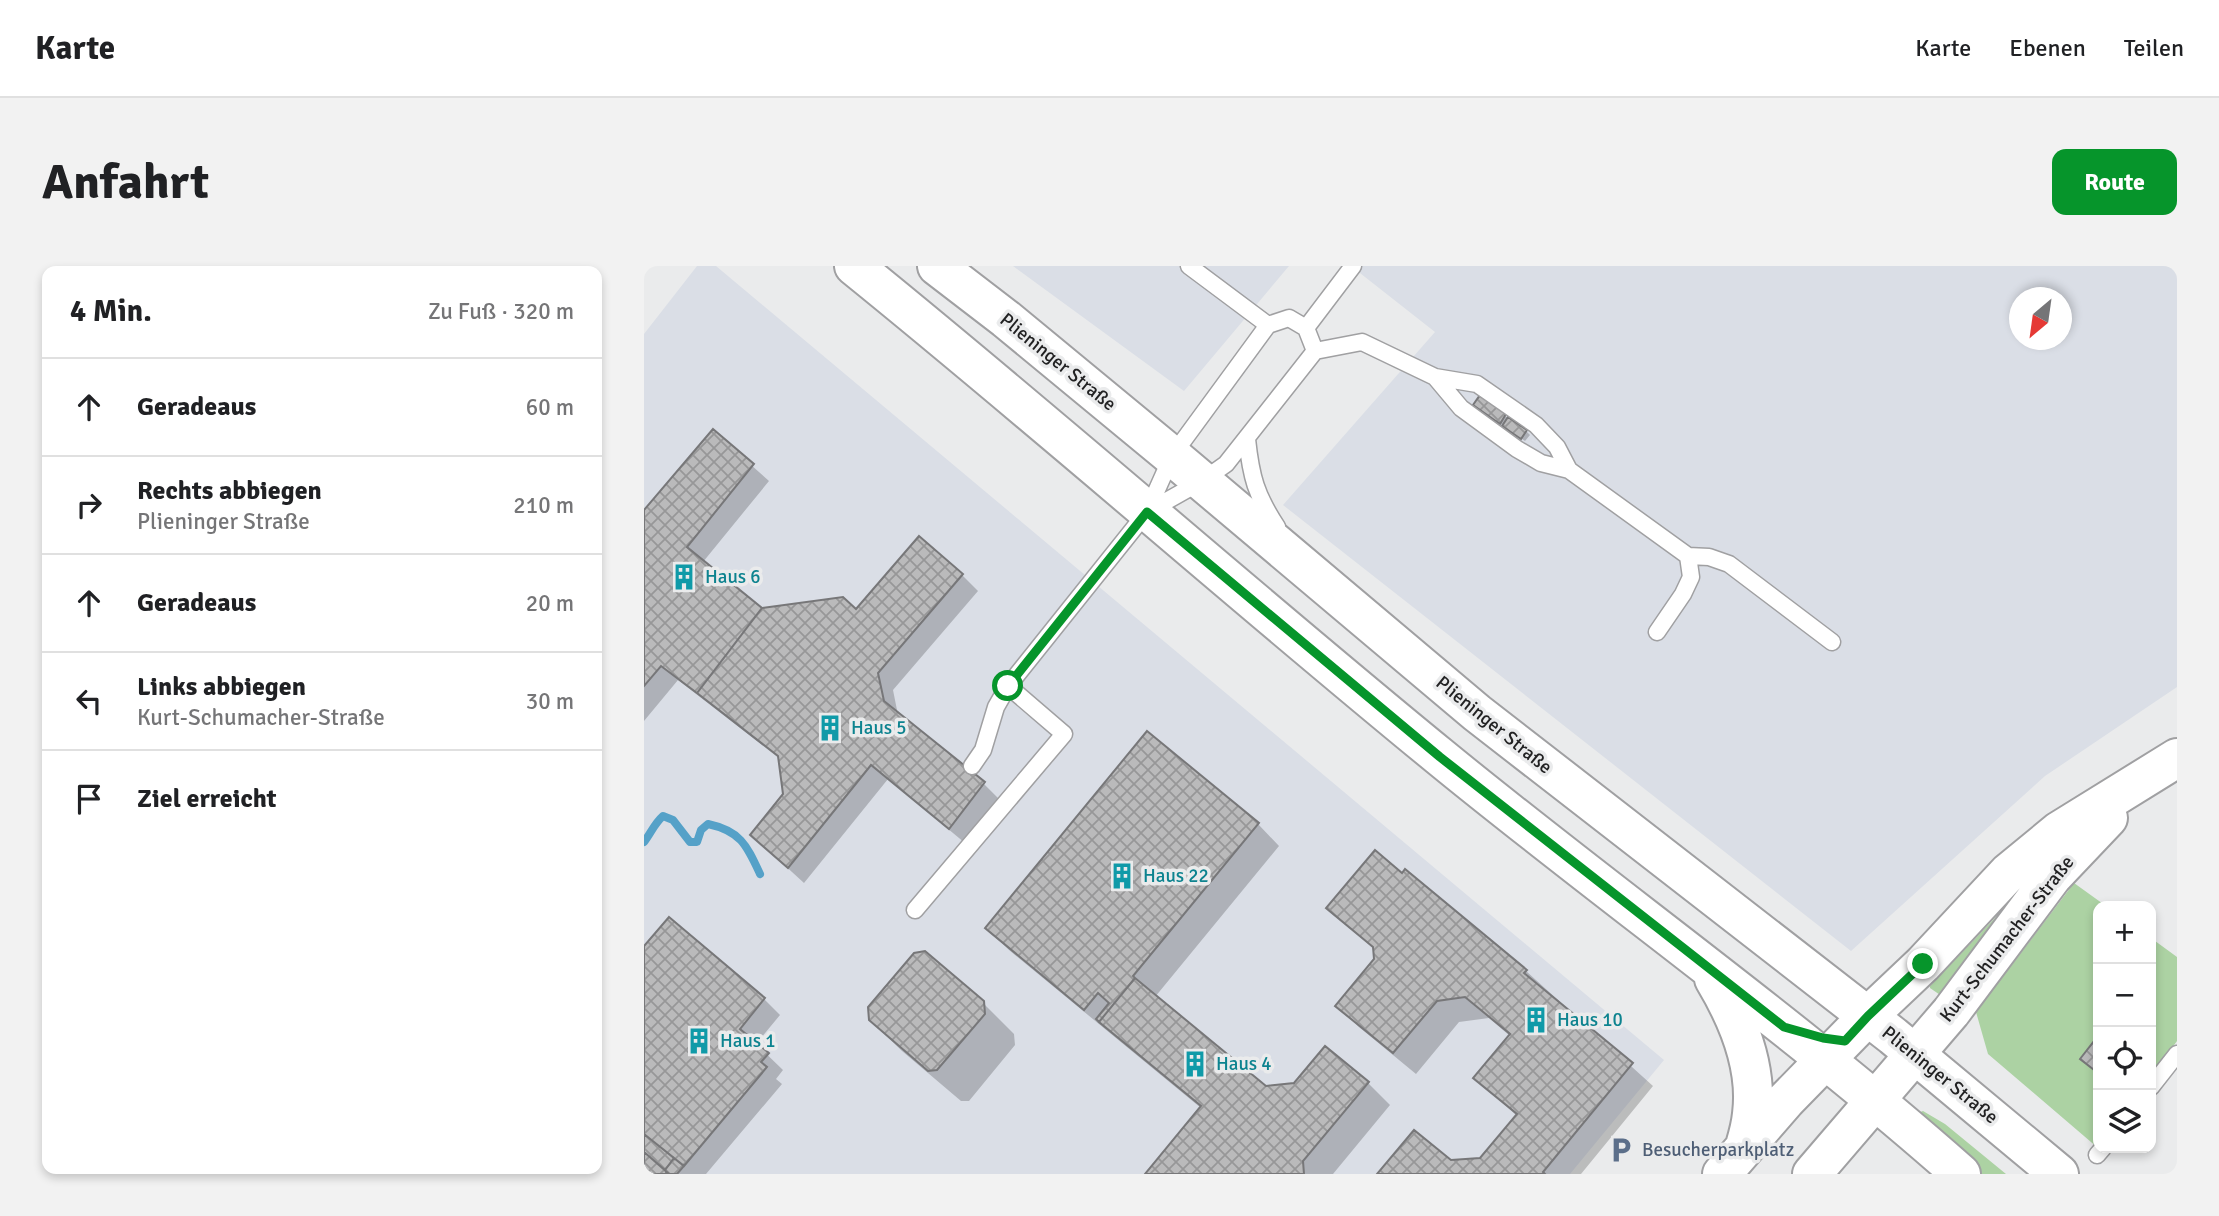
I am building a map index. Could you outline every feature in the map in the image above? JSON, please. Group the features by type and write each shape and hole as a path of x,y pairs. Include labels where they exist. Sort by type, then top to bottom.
{"main road":[{"path":"854,266 975,364 1440,757 1784,1027 1823,1038 1871,1058"},
{"name":"Plieninger Straße","path":"937,266 1006,319 1172,456 1477,713 1821,978 1913,1132 1961,1174"},
{"name":"Kurt-Schumacher-Straße","path":"1871,1058 1895,1016 1908,979 2008,873 2059,831 2177,758"},
{"name":"Kurt-Schumacher-Straße","path":"1871,1058 1951,1012 2052,877 2143,781"},
{"path":"1705,965 1741,1031 1750,1073 1753,1113 1734,1160"},
{"path":"1734,1160 1786,1100 1871,1058"},
{"path":"1812,1174 1836,1144 1871,1058"},
{"name":"Plieninger Straße","path":"1871,1058 1958,1088 2058,1174"}],"lane":[{"path":"1189,266 1268,325"},
{"path":"1306,328 1353,266"},
{"path":"972,766 984,750 996,707 1008,686 1147,512 1172,456 1268,325 1289,318 1306,328 1315,351"},
{"path":"1147,512 1226,464 1315,351 1362,342 1435,377 1477,384 1488,390 1536,425 1557,447 1569,470"},
{"path":"1435,377 1461,408 1517,449 1541,463 1569,470 1688,556 1709,557 1729,564 1832,642"},
{"path":"1247,439 1251,476 1262,504 1301,565"},
{"path":"1657,632 1684,594 1691,577 1688,556"},
{"path":"915,910 1064,734 1008,686"},
{"path":"2156,1081 2177,1054"}],"shaded area":[{"path":"697,266 716,266 1664,1060 1570,1174 644,1174 644,334"},
{"path":"1013,266 1289,266 1184,391"},
{"path":"1351,266 2177,266 2177,687 2045,776 1851,951 1283,505 1435,332"}],"green space":[{"path":"2033,878 1946,999 1930,988 1930,986"},
{"path":"2074,883 2099,901 2093,901 2093,1144 1988,1054 1976,1012"},
{"path":"2156,942 2177,957 2177,1041 2156,1070"},
{"path":"1923,1111 1945,1124 2006,1174 1976,1174 1918,1113"}],"building":[{"path":"1480,395 1506,414 1500,424 1473,405"},
{"path":"1508,417 1527,430 1521,439 1502,426"},
{"name":"Haus 6","path":"713,429 754,464 687,547 762,608 697,693 661,666 644,686 644,510"},
{"name":"Haus 5","path":"919,536 963,574 878,673 884,701 985,782 949,829 871,765 788,868 750,835 783,794 778,756 697,693 762,608 843,597 856,609"},
{"name":"Haus 22","path":"1147,731 1259,823 1133,976 1135,978 1099,1022 1096,1019 1109,1003 1098,993 1084,1010 985,928"},
{"name":"Haus 10","path":"1375,850 1402,873 1405,869 1527,970 1524,973 1633,1063 1543,1172 1545,1174 1377,1174 1414,1130 1451,1160 1480,1158 1517,1114 1473,1078 1510,1034 1465,997 1437,1001 1393,1053 1335,1006 1374,959 1373,947 1326,908"},
{"name":"Haus 1","path":"669,917 765,998 740,1029 769,1053 761,1062 767,1067 684,1166 644,1134 644,946"},
{"path":"925,951 984,1001 985,1014 937,1070 928,1071 869,1020 868,1007 914,953"},
{"name":"Haus 4","path":"1135,978 1266,1086 1294,1083 1325,1046 1369,1082 1303,1161 1304,1174 1145,1174 1201,1106 1099,1022"},
{"path":"2093,1042 2093,1069 2080,1059"},
{"path":"644,1134 674,1158 665,1170 644,1152"},
{"path":"644,1152 668,1173 644,1174"},
{"path":"674,1158 684,1166 677,1174 667,1174 665,1170"}],"waterway":[{"path":"644,842 663,816 673,820 690,842 697,842 701,830 708,824 719,827 741,841 760,874"}],"place":[{"name":"Haus 6","path":"684,577"},
{"name":"Haus 5","path":"830,728"},
{"name":"Haus 22","path":"1122,876"},
{"name":"Haus 10","path":"1536,1020"},
{"name":"Haus 1","path":"699,1041"},
{"name":"Haus 4","path":"1195,1064"},
{"name":"Besucherparkplatz","path":"1621,1150"}],"route":[{"path":"1008,686 1147,512 1440,757 1784,1027 1845,1041 1923,964"}]}
